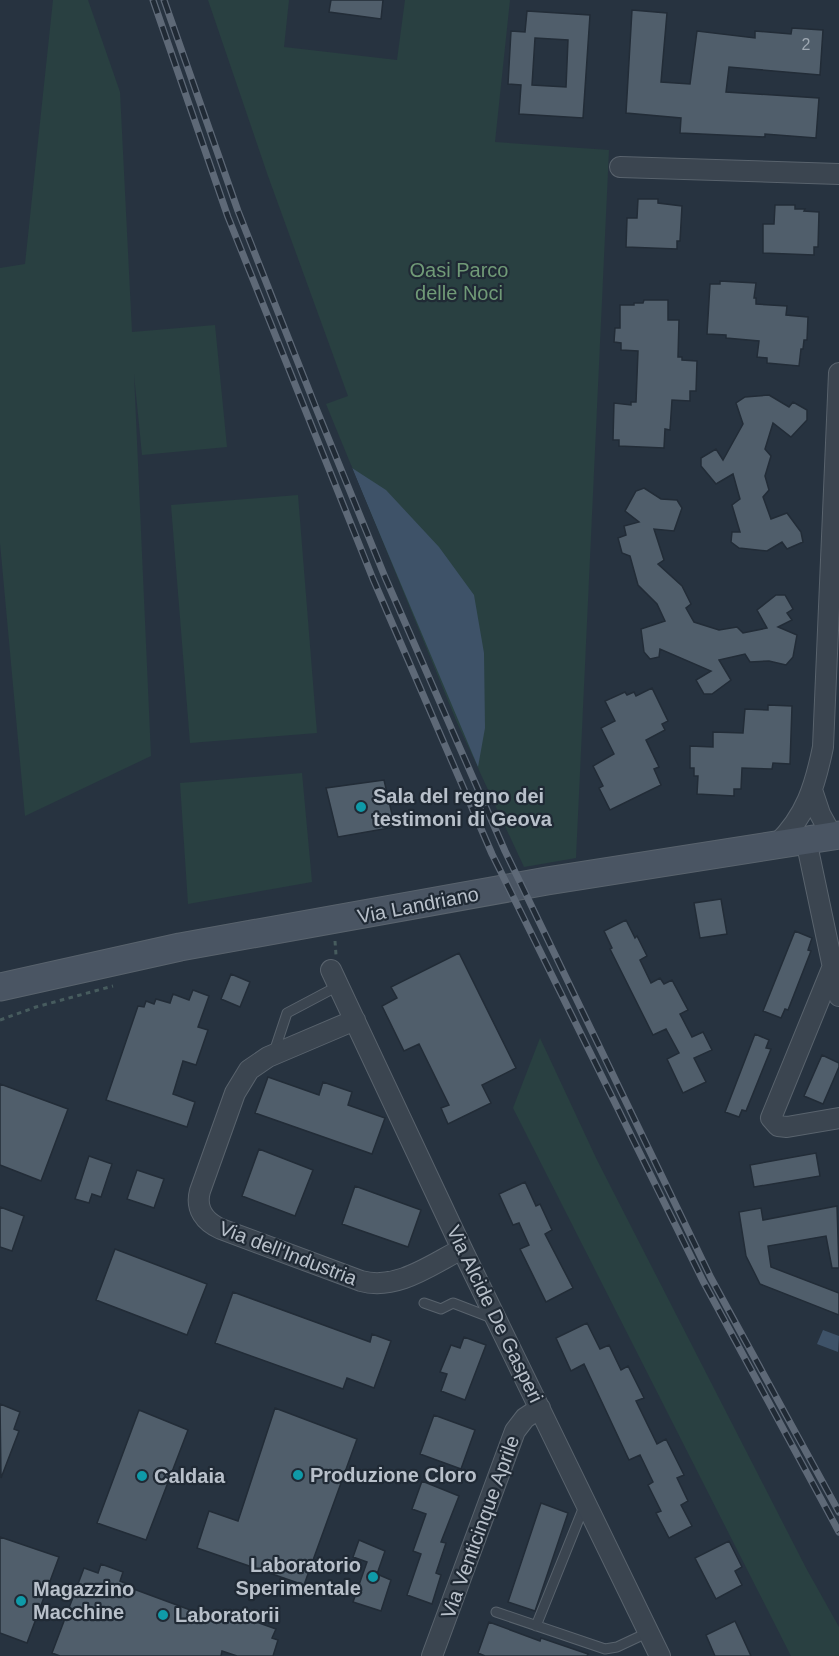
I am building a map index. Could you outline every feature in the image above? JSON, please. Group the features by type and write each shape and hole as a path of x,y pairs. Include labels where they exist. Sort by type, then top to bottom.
{"street":[{"path":"620,166 839,174"},
{"path":"777,844 798,821 812,790 824,747 832,700 839,374"},
{"path":"812,790 826,837 832,966 839,996"},
{"name":"Via Landriano","path":"0,987 180,947 547,881 826,837"},
{"path":"832,966 771,1118 774,1123 782,1127 839,1118"},
{"name":"Via Alcide De Gasperi","path":"335,978 462,1249 660,1656"},
{"name":"Via dell'Industria","path":"355,1020 273,1054 249,1070 234,1093 198,1196 201,1213 205,1219 222,1229 374,1284 382,1285 398,1281 462,1249"},
{"name":"Via Venticinque Aprile","path":"432,1656 515,1431 525,1418 540,1408"}],"lane":[{"path":"273,1054 287,1013 335,978"},
{"path":"424,1303 441,1309 453,1303 497,1320"},
{"path":"536,1626 586,1501"},
{"path":"496,1612 605,1649 617,1647 648,1632"}],"path":[{"path":"334,938 335,978"}],"green space":[{"path":"53,0 88,0 120,92 132,332 215,325 227,447 142,455 134,374 151,756 25,816 0,543 0,268 25,264"},
{"name":"Oasi Parco delle Noci","path":"208,0 289,0 284,47 397,60 405,0 510,0 495,142 609,150 576,858 524,867 457,723 326,404 348,396 268,176"},
{"path":"298,495 317,733 190,743 171,505"},
{"path":"302,773 312,882 188,904 180,783"},
{"path":"540,1038 597,1160 806,1568 839,1627 839,1656 791,1656 513,1108"}],"water":[{"path":"352,468 386,490 439,547 474,595 484,653 485,728 478,767"},
{"path":"823,1330 839,1336 838,1352 817,1344"}],"pier":[{"path":"351,465 457,723 479,770 475,769 388,564 349,469"}],"building":[{"path":"331,0 383,0 381,19 329,12"},
{"path":"632,10 667,13 661,82 690,84 697,31 755,38 755,31 791,34 792,28 823,30 820,75 729,67 726,92 819,98 816,138 765,134 765,137 680,133 681,118 626,113"},
{"path":"527,11 590,15 583,118 519,114 521,85 508,84 511,31 525,32","holes":["535,38 568,40 566,87 532,85"]},
{"path":"638,199 658,199 658,203 682,206 680,241 677,241 677,249 626,247 627,218 637,218"},
{"path":"775,205 795,205 795,209 819,212 818,247 814,247 814,255 763,253 763,224 774,224"},
{"path":"720,281 756,283 754,298 756,298 756,304 787,306 786,315 808,317 807,340 804,340 803,349 801,349 799,366 767,363 767,358 757,357 759,341 707,334 710,284 720,284"},
{"path":"644,300 668,300 668,320 679,320 678,357 682,357 682,360 697,361 696,391 690,391 690,401 672,400 670,430 665,429 664,448 619,446 619,440 613,440 614,403 631,405 631,402 636,402 638,351 621,350 621,343 614,342 615,328 620,328 620,305 634,305 634,303 643,303"},
{"path":"769,395 789,407 793,402 807,410 807,420 791,437 773,423 765,449 771,456 765,476 769,490 763,497 771,519 787,513 801,532 803,542 787,549 782,542 767,551 739,548 731,542 732,532 740,532 732,505 740,499 733,474 716,484 701,466 701,458 716,449 723,460 743,424 736,403 745,397"},
{"path":"644,488 661,499 677,500 682,508 674,531 654,529 664,560 658,564 682,586 691,604 686,608 694,622 719,630 737,627 743,633 767,628 757,610 776,595 785,595 793,609 787,613 792,620 778,627 797,635 793,657 786,665 769,661 750,662 745,654 719,660 731,680 712,694 704,694 696,680 711,671 660,649 659,657 650,659 644,652 641,629 665,621 657,604 638,585 630,556 622,553 618,538 626,535 624,526 639,522 625,511 636,491"},
{"path":"652,688 668,721 662,724 665,730 646,740 659,767 654,769 661,785 610,810 599,788 603,786 593,766 614,754 601,728 615,721 605,701 625,692 627,695 634,692 636,696"},
{"path":"768,705 792,706 790,764 773,763 772,769 742,768 741,789 734,789 734,796 697,794 698,776 694,776 694,768 690,768 690,746 713,747 713,732 743,733 745,709 768,710"},
{"name":"Sala del regno dei testimoni di Geova","path":"384,780 395,827 338,837 326,788"},
{"path":"721,899 727,934 700,938 694,903"},
{"path":"626,920 647,956 640,960 651,983 660,978 664,984 672,980 688,1010 680,1014 692,1037 703,1032 712,1050 694,1058 706,1082 683,1093 667,1059 679,1053 666,1029 653,1035 610,949 612,948 604,931"},
{"path":"795,931 812,938 808,950 811,951 788,1010 785,1009 781,1018 763,1011"},
{"path":"459,953 516,1068 482,1085 491,1103 448,1124 441,1108 449,1105 419,1044 404,1051 382,1006 397,998 391,987"},
{"path":"231,974 250,982 240,1007 221,999"},
{"path":"193,990 209,996 198,1027 208,1030 196,1065 183,1061 173,1094 195,1102 187,1127 106,1100 138,1006 144,1007 146,1001 154,1004 156,999 170,1003 173,994 189,1000"},
{"path":"755,1034 769,1040 766,1048 771,1049 746,1111 742,1110 739,1117 725,1112"},
{"path":"822,1055 839,1063 823,1104 804,1096"},
{"path":"268,1077 319,1095 323,1082 352,1092 348,1105 385,1118 372,1154 255,1113"},
{"path":"0,1084 68,1109 41,1181 0,1165"},
{"path":"259,1149 313,1170 295,1216 242,1196"},
{"path":"816,1153 820,1176 754,1187 750,1165"},
{"path":"89,1156 112,1164 101,1197 92,1194 89,1203 75,1199"},
{"path":"137,1170 164,1179 154,1208 127,1199"},
{"path":"525,1182 536,1206 540,1204 552,1230 545,1234 573,1288 546,1302 520,1249 529,1245 519,1223 513,1225 499,1194"},
{"path":"355,1186 421,1210 408,1247 342,1224"},
{"path":"837,1206 839,1268 832,1268 826,1236 768,1246 771,1267 839,1293 839,1315 760,1284 746,1256 739,1212 761,1208 763,1220"},
{"path":"0,1207 24,1216 12,1251 0,1247"},
{"path":"115,1249 207,1284 187,1335 96,1300"},
{"path":"233,1292 370,1342 372,1334 391,1341 374,1388 347,1378 343,1389 215,1343"},
{"path":"587,1323 600,1349 609,1345 621,1370 628,1366 644,1398 636,1401 657,1444 666,1439 684,1475 677,1478 688,1501 681,1505 692,1526 669,1538 656,1513 661,1511 648,1485 653,1482 640,1455 629,1460 584,1364 571,1371 556,1338"},
{"path":"464,1337 486,1345 465,1400 441,1391 447,1374 440,1372 451,1345 460,1348"},
{"path":"0,1404 20,1412 14,1429 19,1431 1,1478"},
{"name":"Produzione Cloro","path":"275,1408 357,1439 304,1585 197,1548 209,1511 238,1521"},
{"name":"Caldaia","path":"139,1410 188,1430 146,1540 97,1523"},
{"path":"434,1415 475,1430 461,1469 420,1454"},
{"path":"422,1481 459,1496 441,1542 446,1543 436,1573 441,1575 432,1604 407,1595 421,1554 413,1551 426,1514 412,1509"},
{"path":"541,1503 568,1513 535,1611 508,1602"},
{"name":"Magazzino Macchine","path":"0,1537 59,1557 27,1643 0,1633"},
{"name":"Laboratorio Sperimentale","path":"359,1540 385,1551 377,1574 391,1580 381,1611 353,1602 367,1562 353,1557"},
{"path":"729,1541 742,1567 735,1571 742,1585 716,1599 695,1558"},
{"path":"101,1564 123,1572 120,1581 132,1586 131,1588 223,1622 226,1611 276,1629 272,1638 278,1640 273,1656 237,1656 222,1651 221,1656 60,1656 52,1653 84,1568 98,1573"},
{"path":"735,1621 751,1656 715,1656 706,1635"},
{"path":"489,1622 540,1641 541,1638 588,1654 587,1656 485,1656 478,1653"}],"railway":[{"path":"153,0 228,217 373,579 492,854 703,1281 839,1532"},
{"path":"164,0 238,211 316,408 385,577 505,851 711,1278 839,1512"}],"place":[{"name":"Sala del regno dei testimoni di Geova","path":"361,807"},
{"name":"Produzione Cloro","path":"298,1475"},
{"name":"Caldaia","path":"142,1476"},
{"name":"Laboratorio Sperimentale","path":"373,1577"},
{"name":"Magazzino Macchine","path":"21,1601"},
{"name":"Laboratorii","path":"163,1615"}]}
